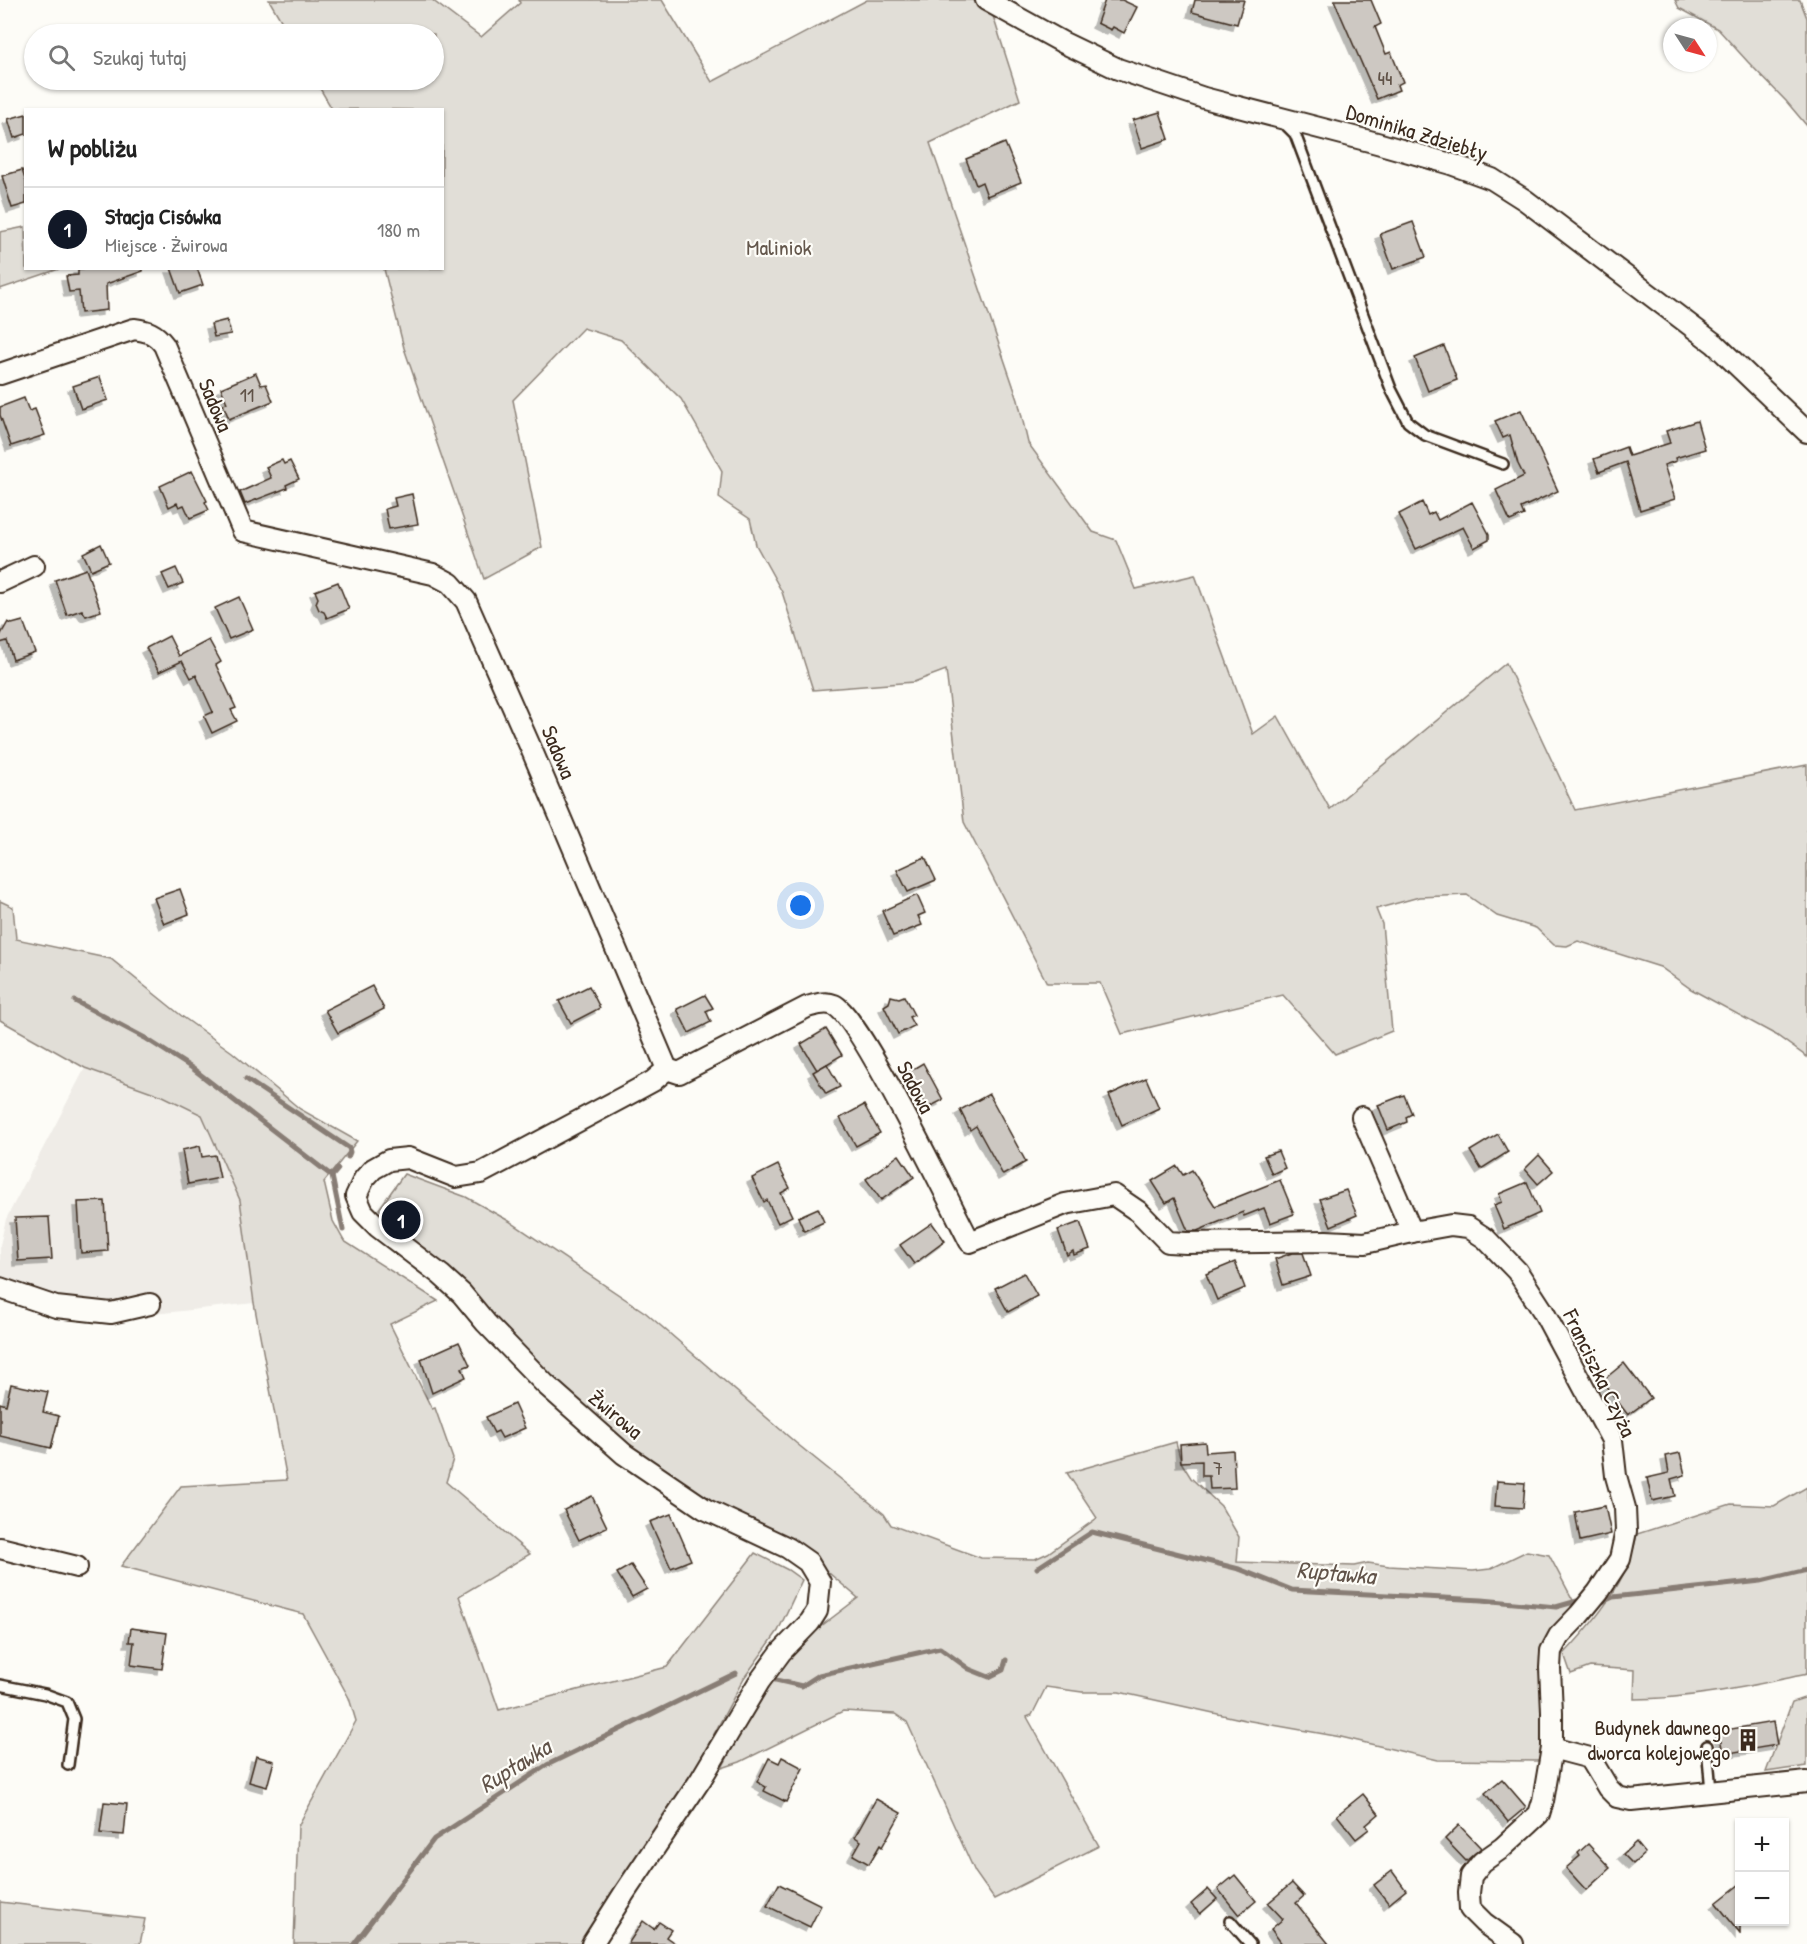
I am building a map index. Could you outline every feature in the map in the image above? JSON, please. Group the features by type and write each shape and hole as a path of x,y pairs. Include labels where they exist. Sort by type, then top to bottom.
{"street":[{"name":"Dominika Zdziebły","path":"986,0 1062,42 1118,69 1204,98 1452,164 1492,180 1525,200 1715,344 1807,432"},
{"name":"Sadowa","path":"0,374 134,329 148,331 158,337 164,345 243,531 433,574 450,583 466,601 667,1070 679,1073 807,1007 823,1003 834,1005 845,1014 884,1077 970,1242"},
{"path":"0,582 34,566"},
{"name":"Żwirowa","path":"592,1944 701,1779 759,1682 781,1652 810,1622 817,1611 820,1582 808,1562 788,1548 705,1509 624,1454 545,1384 486,1323 462,1294 378,1227 363,1212 356,1197 364,1179 373,1169 389,1160 408,1158 456,1177 481,1173 653,1081 667,1070"},
{"path":"1362,1117 1412,1232"},
{"name":"Franciszka Czyża","path":"970,1242 1065,1204 1114,1195 1139,1212 1168,1242 1326,1241 1365,1243 1451,1225 1468,1227 1485,1238 1516,1271 1543,1311 1612,1440 1616,1476 1626,1508 1626,1531 1620,1559 1579,1616 1559,1636 1551,1651 1552,1748 1539,1814 1502,1848 1482,1862 1470,1876 1470,1909 1484,1923 1513,1944"},
{"path":"0,1288 56,1307 111,1313 150,1304"},
{"path":"0,1548 77,1567"},
{"path":"1552,1748 1590,1758 1608,1788 1617,1797 1631,1800 1807,1782"}],"lane":[{"path":"1278,117 1294,134 1390,389 1408,422 1425,435 1503,464"},
{"path":"0,1684 45,1694 67,1702 74,1719 68,1765"},
{"path":"1707,1746 1711,1791"},
{"path":"1230,1921 1250,1944"}],"shaded area":[{"path":"85,1068 163,1096 202,1115 240,1200 254,1303 109,1319 0,1294 0,1245 6,1219"}],"green space":[{"name":"Maliniok","path":"269,0 432,0 481,37 520,3 519,0 662,0 712,82 867,0 973,0 993,16 1020,100 930,143 1018,400 1028,443 1093,532 1116,540 1136,589 1195,575 1253,734 1278,716 1330,809 1506,663 1575,810 1807,765 1807,1057 1776,1035 1691,989 1660,967 1578,941 1567,946 1554,945 1536,928 1497,916 1467,895 1419,897 1376,909 1382,924 1392,1031 1335,1054 1283,995 1122,1034 1100,983 1047,983 964,822 946,670 914,682 813,690 782,592 756,545 750,519 719,498 722,471 681,399 621,340 583,328 513,400 542,547 484,579 404,348 384,270 444,270 444,108 331,108 321,90 444,90 444,24 283,24"},
{"path":"1675,0 1800,0 1807,18 1807,126 1717,28 1717,18 1698,18 1679,8"},
{"path":"24,227 24,270 56,270 0,289 0,232"},
{"path":"0,901 13,907 16,939 111,959 183,1017 232,1052 300,1109 357,1141 324,1182 333,1221 344,1241 438,1301 390,1324 432,1409 435,1408 453,1459 446,1482 530,1554 459,1596 499,1710 667,1667 755,1553 802,1580 778,1631 744,1678 673,1811 580,1944 294,1944 298,1826 356,1721 349,1698 303,1614 121,1566 181,1486 287,1480 254,1303 240,1200 202,1115 163,1096 85,1068 0,1020"},
{"path":"404,1174 466,1197 509,1221 646,1313 796,1443 884,1514 891,1525 981,1558 1035,1559 1048,1553 1097,1518 1067,1473 1176,1442 1181,1462 1191,1478 1221,1506 1239,1537 1237,1562 1354,1566 1368,1563 1473,1571 1490,1569 1527,1551 1549,1555 1575,1604 1587,1600 1544,1647 1543,1745 1540,1761 1438,1760 1341,1737 1245,1720 1119,1692 1082,1692 1046,1687 1032,1715 1027,1717 1099,1846 994,1899 975,1872 907,1722 895,1714 843,1711 740,1762 722,1768 763,1689 795,1646 858,1598 822,1567 734,1517 594,1424 379,1209"},
{"path":"1807,1487 1807,1674 1699,1694 1634,1699 1635,1670 1590,1667 1571,1674 1564,1654 1588,1628 1609,1599 1626,1568 1637,1534 1731,1504 1774,1506"},
{"path":"1807,1697 1807,1766 1766,1772 1792,1702"},
{"path":"0,1902 145,1919 140,1944 0,1944"}],"building":[{"path":"1105,0 1122,0 1137,7 1124,33 1113,27 1111,30 1097,23"},
{"path":"1195,0 1244,0 1237,24 1192,12"},
{"path":"1334,0 1371,0 1381,24 1375,27 1386,54 1391,52 1403,82 1397,85 1399,90 1377,99"},
{"path":"1160,112 1169,139 1142,148 1133,120"},
{"path":"24,115 24,135 14,138 8,119"},
{"path":"1005,143 1021,182 987,196 982,182 976,185 966,159"},
{"path":"22,170 24,205 12,208 2,176"},
{"path":"1413,222 1426,257 1393,269 1380,234"},
{"path":"78,270 143,270 106,284 107,310 81,313 79,291 69,292 66,276 78,275"},
{"path":"172,270 198,270 203,285 180,293"},
{"path":"227,320 231,334 214,337 211,324"},
{"path":"1444,346 1457,380 1428,391 1415,358"},
{"path":"256,373 261,385 266,384 273,401 229,419 223,404 227,403 221,388"},
{"path":"100,377 108,400 81,409 73,386"},
{"path":"24,398 29,411 35,409 45,435 11,446 0,415 0,407"},
{"path":"1521,410 1558,491 1521,508 1524,515 1510,521 1496,490 1524,476 1518,464 1510,435 1503,438 1495,421"},
{"path":"1697,421 1705,449 1675,458 1676,461 1664,465 1675,499 1640,510 1626,462 1599,472 1594,459 1626,447 1629,456 1670,443 1666,431"},
{"path":"282,460 284,464 290,461 299,479 286,485 287,488 245,504 240,492 271,478 266,467"},
{"path":"192,471 209,510 190,518 184,505 179,507 177,503 169,507 160,486"},
{"path":"412,494 418,524 389,529 385,509 396,506 394,498"},
{"path":"1422,502 1428,515 1434,512 1438,520 1472,502 1489,534 1489,540 1474,548 1463,527 1416,549 1399,514"},
{"path":"101,544 109,562 91,570 83,553"},
{"path":"176,568 183,583 169,589 162,574"},
{"path":"86,569 101,611 86,616 82,610 67,615 55,580"},
{"path":"338,582 349,609 327,618 324,612 319,610 315,591"},
{"path":"239,597 253,629 229,639 215,608"},
{"path":"23,621 35,652 13,660 7,641 0,643 0,636 8,622 12,624"},
{"path":"169,636 179,656 209,640 221,662 216,665 236,708 231,710 237,721 212,733 204,716 213,712 196,675 191,678 182,661 159,672 146,648"},
{"path":"925,857 936,880 908,892 897,870"},
{"path":"180,889 189,914 164,924 154,898"},
{"path":"917,895 925,913 918,916 922,925 893,936 882,911"},
{"path":"372,986 384,1009 338,1033 325,1010"},
{"path":"589,986 600,1008 571,1023 559,1001"},
{"path":"705,995 713,1008 706,1011 711,1022 689,1033 677,1009"},
{"path":"891,996 899,998 904,996 914,1015 909,1017 914,1026 898,1034 884,1006 889,1003"},
{"path":"826,1029 842,1055 817,1070 801,1044"},
{"path":"923,1063 943,1100 927,1108 908,1072"},
{"path":"827,1064 840,1087 826,1094 813,1072"},
{"path":"1146,1078 1159,1108 1122,1125 1109,1095"},
{"path":"989,1094 1026,1162 1003,1175 976,1126 970,1130 960,1110"},
{"path":"1404,1095 1412,1114 1406,1117 1407,1122 1388,1130 1378,1105"},
{"path":"864,1105 880,1133 856,1146 840,1118"},
{"path":"1498,1134 1508,1152 1481,1169 1470,1151"},
{"path":"200,1146 202,1157 215,1155 220,1178 188,1184 182,1150"},
{"path":"1278,1151 1285,1168 1272,1174 1264,1156"},
{"path":"899,1155 914,1177 881,1200 866,1179"},
{"path":"1539,1155 1553,1171 1538,1184 1525,1169"},
{"path":"778,1165 790,1188 781,1193 792,1216 778,1223 767,1200 764,1202 752,1178"},
{"path":"1177,1166 1183,1175 1192,1170 1215,1206 1280,1180 1294,1214 1270,1223 1264,1208 1244,1216 1243,1212 1197,1231 1188,1231 1174,1198 1166,1203 1152,1181"},
{"path":"1527,1182 1540,1213 1504,1229 1494,1205 1502,1202 1499,1194"},
{"path":"1346,1190 1357,1215 1331,1226 1320,1199"},
{"path":"105,1201 108,1251 81,1253 78,1202"},
{"path":"818,1208 824,1222 804,1231 798,1217"},
{"path":"49,1217 52,1259 18,1261 15,1218"},
{"path":"1080,1222 1090,1249 1074,1255 1073,1251 1067,1255 1058,1230"},
{"path":"932,1223 945,1241 914,1264 900,1245"},
{"path":"1292,1253 1303,1253 1311,1276 1283,1285 1275,1259"},
{"path":"1235,1262 1245,1288 1217,1300 1206,1274"},
{"path":"1024,1273 1037,1296 1008,1312 995,1288"},
{"path":"459,1342 470,1365 462,1368 466,1377 432,1393 421,1359"},
{"path":"1624,1363 1651,1398 1628,1415 1602,1381"},
{"path":"11,1384 48,1392 43,1412 59,1416 51,1448 0,1436 0,1403 6,1405"},
{"path":"514,1404 525,1428 502,1438 498,1431 494,1433 486,1417"},
{"path":"1205,1442 1206,1452 1233,1450 1235,1488 1210,1489 1209,1476 1202,1476 1202,1461 1181,1462 1180,1444"},
{"path":"1680,1453 1685,1475 1671,1479 1675,1496 1652,1501 1647,1478 1669,1473 1666,1456"},
{"path":"1497,1481 1525,1483 1523,1508 1495,1506"},
{"path":"592,1496 607,1527 579,1540 564,1510"},
{"path":"1605,1506 1611,1534 1580,1541 1575,1512"},
{"path":"671,1514 691,1560 671,1568 650,1522"},
{"path":"631,1565 647,1589 632,1597 617,1573"},
{"path":"131,1628 167,1633 162,1669 131,1665 134,1642 129,1642"},
{"name":"Budynek dawnego dworca kolejowego","path":"1773,1722 1777,1745 1723,1754 1719,1731"},
{"path":"256,1756 274,1761 267,1787 249,1782"},
{"path":"782,1757 803,1768 786,1802 764,1791 766,1787 757,1782 769,1758 779,1763"},
{"path":"1502,1779 1526,1807 1508,1822 1485,1793"},
{"path":"1363,1794 1379,1814 1366,1825 1369,1829 1356,1839 1337,1815"},
{"path":"876,1799 901,1813 882,1847 880,1845 869,1864 853,1855 861,1841 855,1837"},
{"path":"104,1802 127,1804 124,1835 100,1833"},
{"path":"1459,1825 1481,1848 1466,1861 1445,1839"},
{"path":"1636,1842 1645,1853 1633,1864 1623,1854"},
{"path":"1588,1844 1610,1868 1586,1890 1566,1868 1580,1856 1578,1853"},
{"path":"1392,1871 1406,1890 1389,1904 1374,1885"},
{"path":"1235,1875 1256,1901 1239,1915 1218,1889"},
{"path":"1292,1883 1304,1896 1296,1903 1329,1944 1282,1944 1271,1929 1283,1919 1268,1903"},
{"path":"779,1884 821,1905 810,1927 767,1906"},
{"path":"1735,1888 1735,1926 1740,1926 1740,1933 1716,1903"},
{"path":"1208,1889 1217,1899 1200,1914 1191,1904"},
{"path":"643,1921 654,1929 659,1922 671,1930 666,1937 676,1944 628,1944"}],"waterway":[{"path":"75,1001 145,1038 192,1068 332,1176"},
{"path":"246,1079 349,1148 348,1157"},
{"path":"338,1169 332,1176 343,1230"},
{"name":"Ruptawka","path":"1037,1568 1092,1532 1239,1569 1292,1590 1482,1600 1556,1607 1577,1601"},
{"name":"Ruptawka","path":"1598,1604 1613,1597 1761,1581 1807,1570"},
{"name":"Ruptawka","path":"767,1678 802,1686 819,1675 940,1648 969,1669 989,1677 1003,1670 1006,1660"},
{"name":"Ruptawka","path":"354,1944 434,1839 547,1765 736,1673"}],"place":[{"name":"Stacja Cisówka","path":"401,1220"},
{"name":"Budynek dawnego dworca kolejowego","path":"1748,1740"}]}
